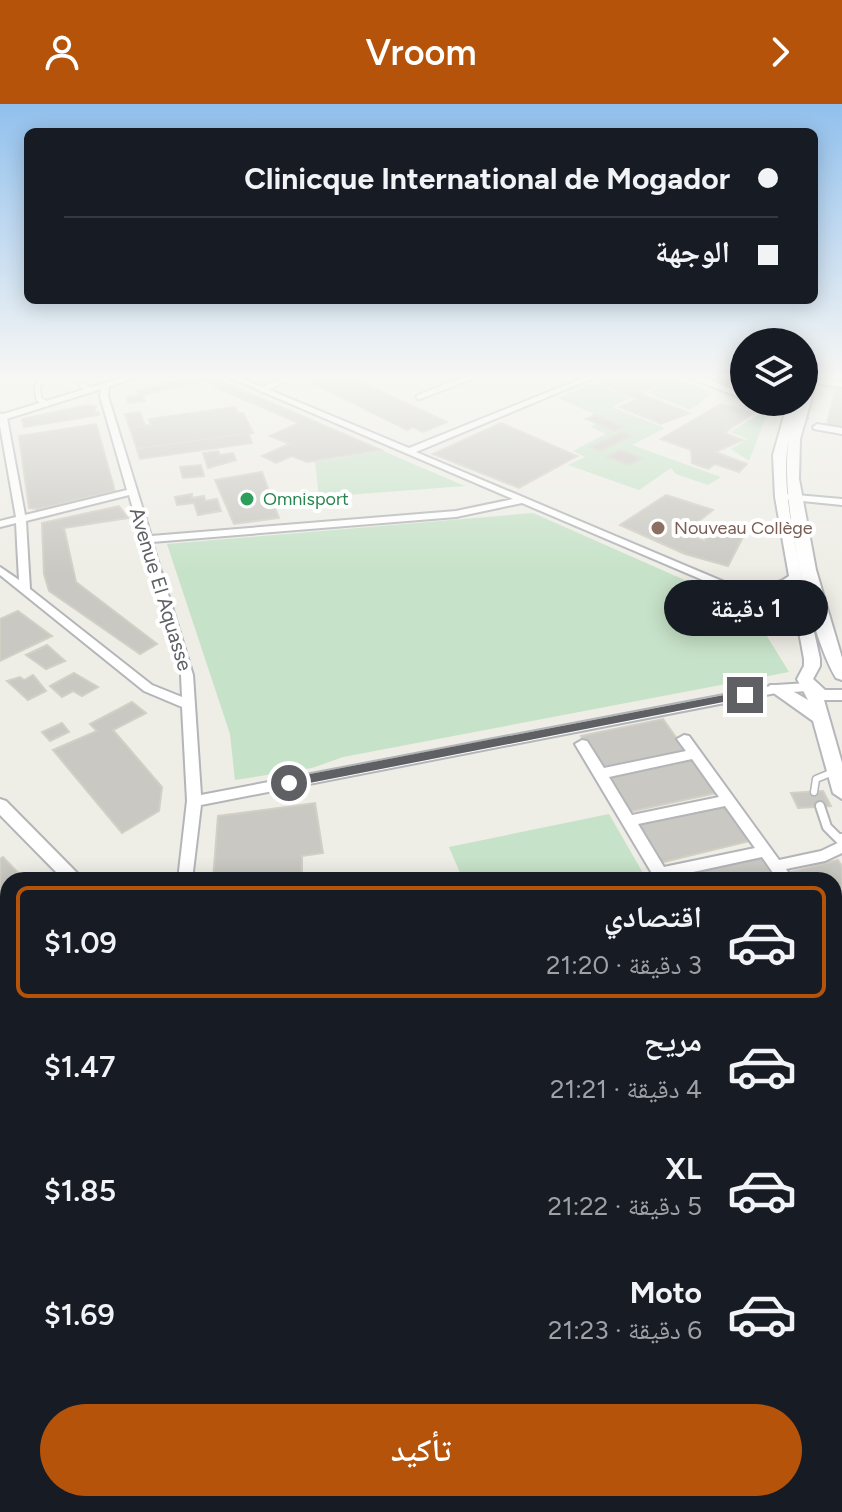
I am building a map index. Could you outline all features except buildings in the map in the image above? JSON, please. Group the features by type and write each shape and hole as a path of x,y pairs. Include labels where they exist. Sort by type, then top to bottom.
{"main road":[{"path":"784,442 779,455 788,497 828,648 842,675"},
{"path":"788,497 796,578 812,659 809,682 842,793"},
{"path":"742,593 779,590 796,578"},
{"path":"828,648 842,660"},
{"path":"809,682 829,670 842,675"},
{"path":"809,682 826,696 842,695"},
{"path":"776,689 822,720"}],"street":[{"path":"6,442 21,519 25,589"},
{"name":"Avenue El Aquasse","path":"117,442 187,675 194,801 186,872"},
{"path":"384,442 804,620 823,622"},
{"path":"408,452 433,442"},
{"path":"0,524 131,492"},
{"path":"788,497 842,502"},
{"path":"147,539 456,514 523,500"},
{"path":"0,570 148,688 190,705"},
{"path":"194,801 809,682"},
{"path":"684,739 780,872"},
{"path":"582,744 659,872"},
{"path":"599,774 695,754"},
{"path":"628,821 728,800"},
{"path":"0,805 67,872"},
{"path":"776,866 825,856 842,846"},
{"path":"682,872 765,851"}],"lane":[{"path":"814,792 816,779 835,771"},
{"path":"820,806 827,827 840,840 842,838"}],"green space":[{"path":"591,442 638,442 632,445 721,477 708,485 676,474 671,468 639,490 568,465 585,457 573,451"},
{"path":"743,442 756,442 749,461 731,449"},
{"path":"383,451 465,486 319,497 315,462"},
{"path":"533,513 714,593 765,633 789,672 343,757 312,768 235,780 230,734 167,544"},
{"path":"609,814 642,872 460,872 449,847"}],"place":[{"name":"Omnisport","path":"247,499"},
{"name":"Nouveau Collège","path":"658,528"}],"route":[{"path":"289,783 745,695"}]}
